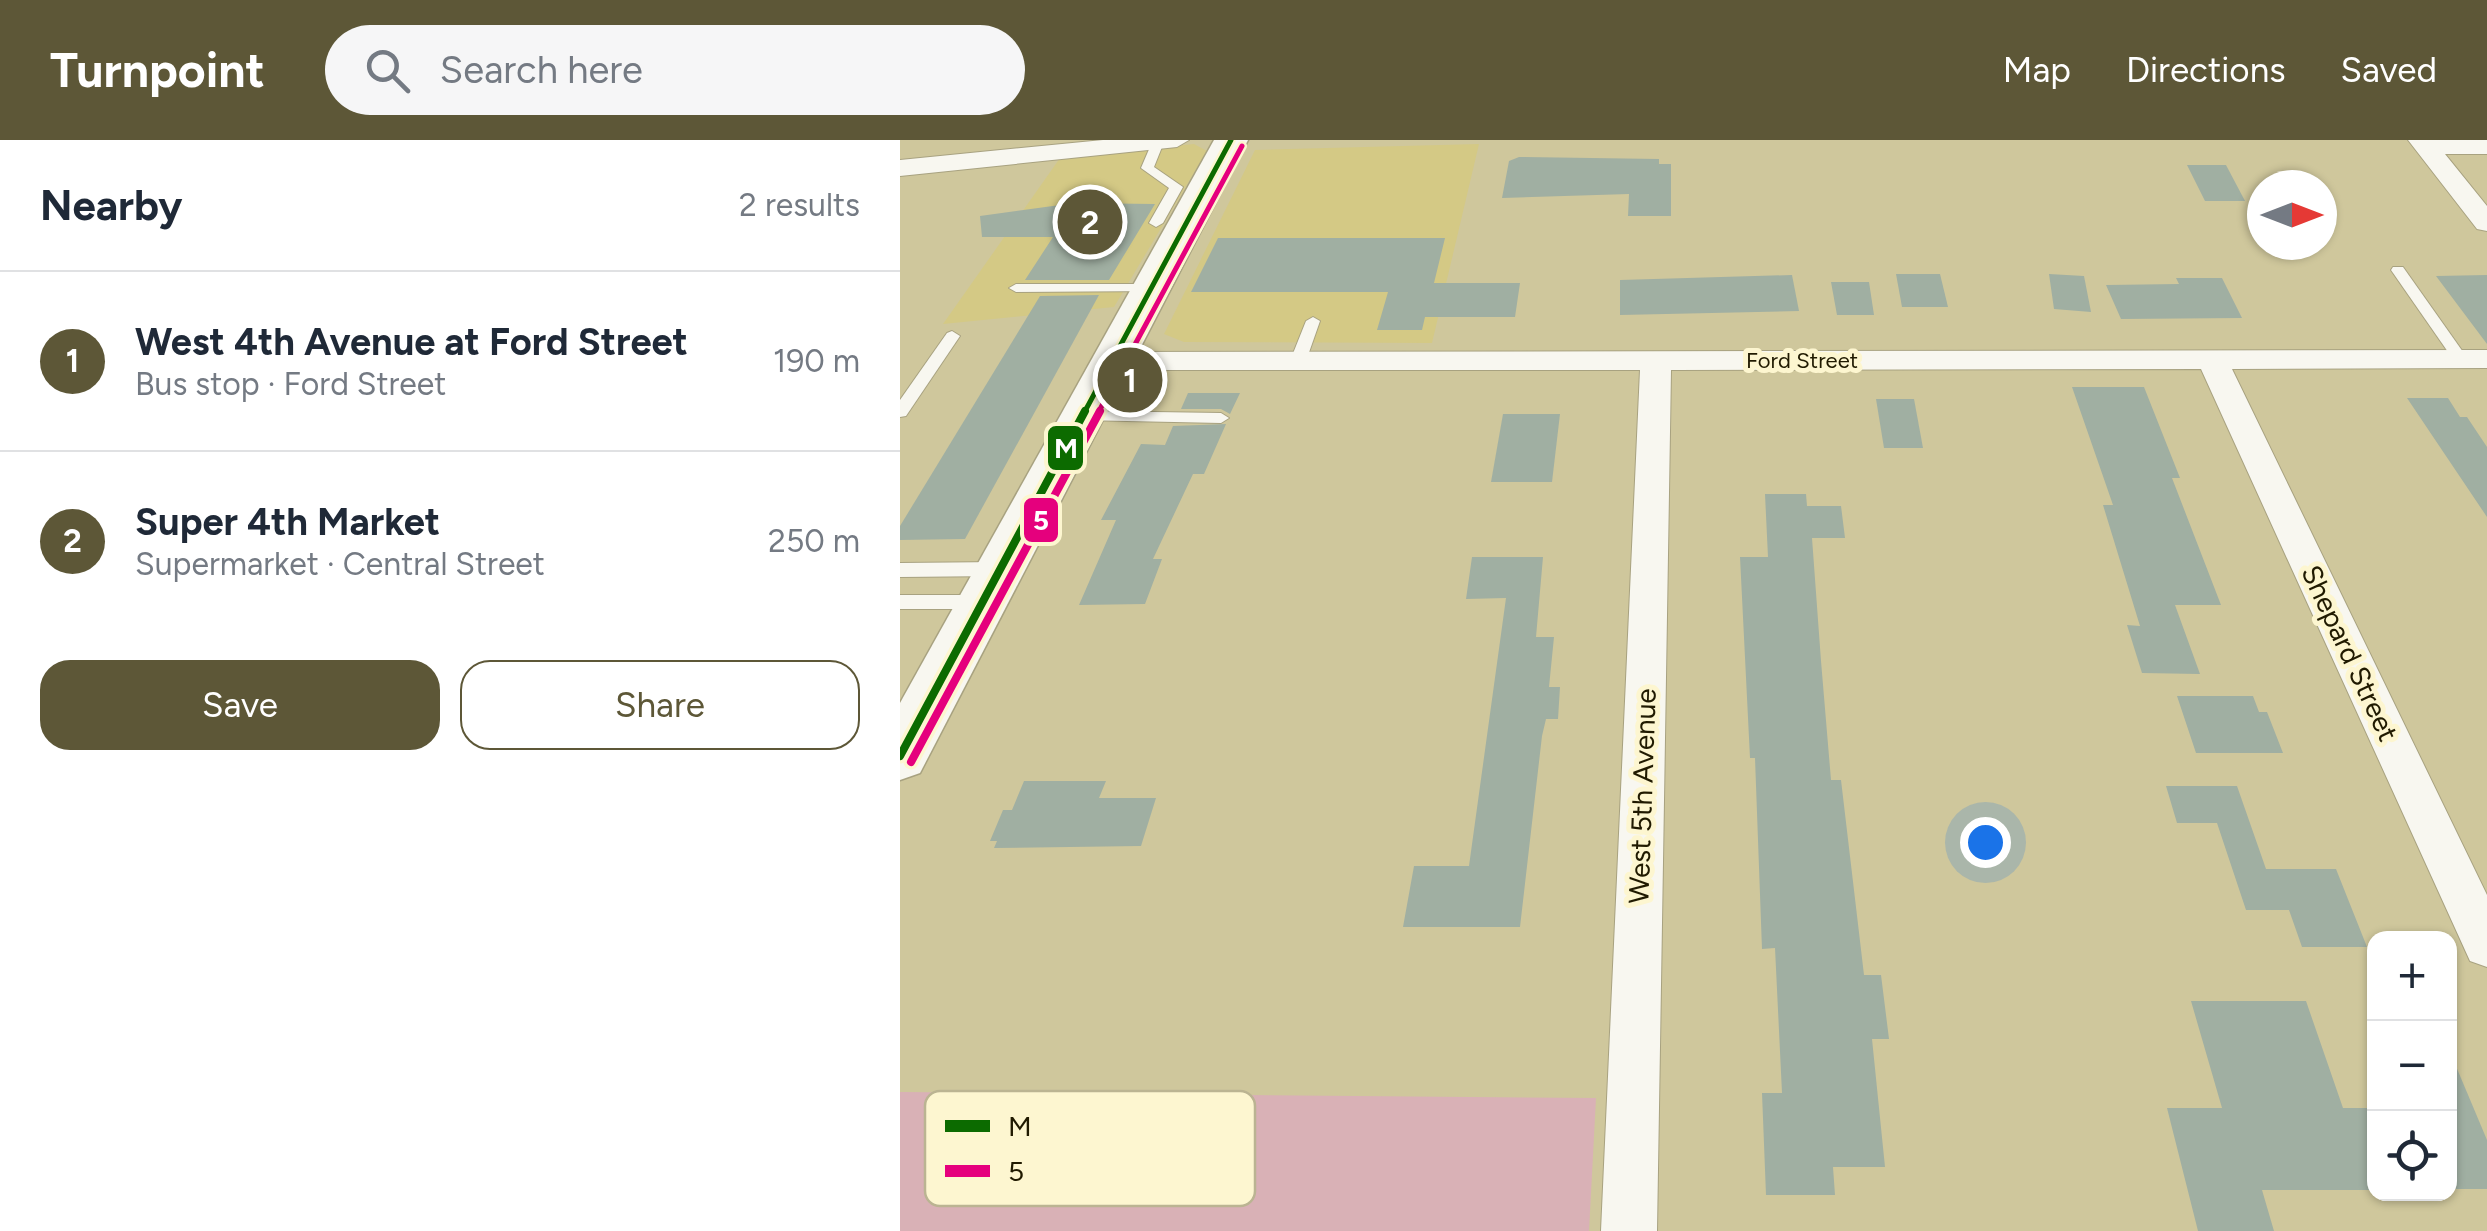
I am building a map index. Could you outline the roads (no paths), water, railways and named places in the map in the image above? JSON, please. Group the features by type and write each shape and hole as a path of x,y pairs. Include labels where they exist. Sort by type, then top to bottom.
{"street":[{"path":"900,756 1154,288 1172,212 1231,140"},
{"path":"900,168 1168,141"},
{"path":"2423,144 2487,147"},
{"path":"2423,144 2487,222"},
{"name":"West 5th Avenue","path":"1629,1231 1656,360"},
{"name":"Shepard Street","path":"2212,360 2487,945"},
{"name":"Ford Street","path":"1116,361 2474,360"}],"lane":[{"path":"1168,141 1147,168 1176,187 1172,212"},
{"path":"2398,270 2474,360"},
{"path":"1016,288 1154,288"},
{"path":"1298,360 1313,322"},
{"path":"900,412 952,336"},
{"path":"1086,416 1221,418"},
{"path":"900,570 993,586"},
{"path":"900,602 993,586"}],"place":[{"name":"Super 4th Market","path":"1090,222"},
{"name":"West 4th Avenue at Ford Street","path":"1130,380"}]}
